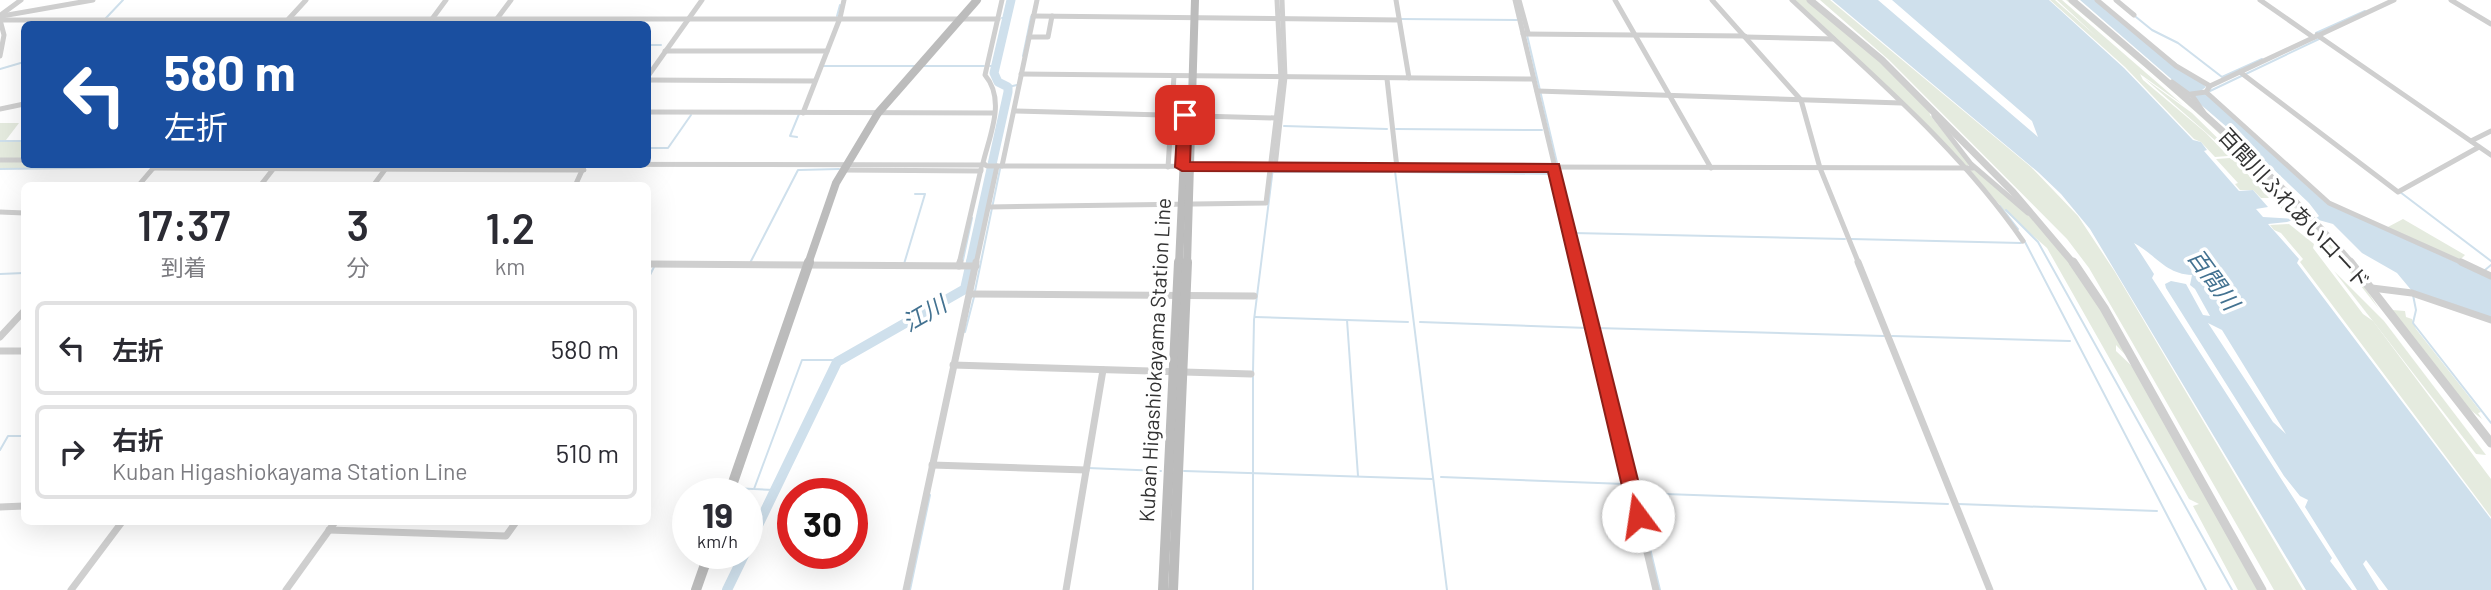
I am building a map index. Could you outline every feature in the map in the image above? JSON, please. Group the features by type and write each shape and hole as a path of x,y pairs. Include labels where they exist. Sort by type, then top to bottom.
{"main road":[{"path":"734,478 831,193 843,168 878,113 977,0"},
{"name":"Kuban Higashiokayama Station Line","path":"1163,590 1177,372 1195,0"},
{"name":"Kuban Higashiokayama Station Line","path":"1173,590 1177,372"},
{"path":"696,590 703,569"}],"street":[{"path":"0,18 22,0"},
{"path":"0,18 93,0"},
{"path":"288,20 306,0"},
{"path":"433,19 446,0"},
{"path":"495,21 511,0"},
{"path":"651,70 700,0"},
{"path":"803,112 844,0"},
{"path":"961,265 994,113 996,94 985,75 1002,0"},
{"path":"906,590 1037,0"},
{"path":"991,207 1266,203 1273,167 1283,77 1280,0"},
{"path":"1395,0 1409,78"},
{"path":"1517,0 1554,167 1656,590"},
{"path":"1615,0 1711,167"},
{"path":"1712,0 1802,100 1821,168 1990,590"},
{"path":"1792,0 1967,168 2006,215 2022,241"},
{"path":"1810,0 1873,52 1935,113 2041,222 2080,272 2104,308 2262,590"},
{"name":"百間川ふれあいロード","path":"2072,0 2204,113 2293,199 2372,288 2491,443"},
{"path":"2097,0 2207,90 2329,203 2491,276"},
{"path":"2116,0 2134,15"},
{"path":"2260,0 2491,155"},
{"path":"2191,94 2243,74 2394,0"},
{"path":"2451,0 2491,24"},
{"path":"1033,16 1397,20"},
{"path":"1029,37 1048,37 1052,16"},
{"path":"0,18 495,21 998,19"},
{"path":"0,18 4,35 0,56"},
{"path":"651,70 685,19"},
{"path":"1526,34 1834,39"},
{"path":"666,51 826,51"},
{"path":"651,74 814,81"},
{"path":"1021,74 1535,79"},
{"path":"2158,74 2191,94 2204,113"},
{"path":"2243,74 2399,191 2477,147"},
{"path":"1168,167 1174,76"},
{"path":"1273,167 1276,118 1283,77"},
{"path":"1386,79 1396,168"},
{"path":"1539,91 1901,103"},
{"path":"0,109 21,105"},
{"path":"1014,111 1276,118"},
{"path":"651,112 994,113"},
{"path":"1935,113 1932,113 1967,168 2041,222"},
{"path":"2471,141 2491,131"},
{"path":"0,160 21,160"},
{"path":"651,167 1967,168"},
{"path":"142,182 154,168"},
{"path":"263,182 275,168"},
{"path":"0,212 21,213"},
{"path":"651,264 976,266"},
{"path":"2372,288 2412,293 2491,320"},
{"path":"973,294 1254,296"},
{"path":"0,337 21,314"},
{"path":"0,351 21,351"},
{"path":"956,365 1251,374"},
{"path":"1066,590 1102,371"},
{"path":"935,466 1085,469"},
{"path":"0,507 21,506"},
{"path":"71,590 120,525"},
{"path":"286,590 333,525"},
{"path":"329,530 506,536 514,525"}],"shaded area":[{"path":"1795,0 1808,0 1855,38 1929,110 1930,115 1969,164 1967,167"},
{"path":"1820,0 1830,0 2031,167 2078,216 2115,272 2303,590 2274,590 2089,268 2067,239 1889,60"},
{"path":"2050,0 2055,0 2097,37 2057,0 2062,0 2183,105 2140,74 2143,80 2206,133 2228,156 2215,157 2201,142 2194,139 2125,67"},
{"path":"2066,0 2070,0 2150,70 2255,166 2333,247 2379,309 2341,261 2274,186 2187,104"},
{"path":"2144,78 2192,113 2299,218 2292,213 2294,218 2290,218 2234,157"},
{"path":"0,123 19,123 6,140 21,141 21,168 60,168 59,169 0,169"},
{"path":"2216,159 2234,159 2269,198 2261,198 2253,190 2240,190 2235,184 2238,183"},
{"path":"1969,169 1976,171 2031,218 2080,275 2133,363 2116,345 2116,351 2135,369 2259,590 2238,590 2193,506 2199,504 2189,499 2047,248 2004,210"},
{"path":"2403,219 2465,255 2461,259 2463,261 2386,228"},
{"path":"2289,224 2314,244 2313,248 2363,314 2373,321 2491,479 2491,517 2300,262 2303,259 2281,233 2270,225"},
{"path":"2334,271 2384,321 2486,455 2476,454"},
{"path":"2392,310 2405,311 2406,317 2412,319 2416,329 2481,412 2478,413 2482,419 2468,408"}],"water":[{"name":"百間川","path":"1832,0 1878,0 2038,137 2032,121 1892,0 2049,0 2124,68 2193,140 2201,142 2207,150 2204,151 2239,191 2253,190 2268,207 2256,209 2263,217 2296,219 2268,224 2299,259 2297,263 2491,519 2491,590 2388,590 2366,560 2363,564 2379,590 2357,590 2305,507 2308,500 2300,496 2284,476 2166,288 2165,284 2171,281 2186,284 2203,315 2210,316 2190,285 2192,275 2174,271 2134,243 2154,274 2152,278 2332,558 2330,561 2352,590 2306,590 2090,229 2061,194","holes":["2208,323 2222,330 2286,434 2273,422"]},
{"path":"2080,0 2096,0 2204,85 2206,87 2202,90 2326,203 2491,278 2491,318 2412,291 2397,273 2362,253 2333,224 2315,219 2319,216 2309,203 2251,148"}],"waterway":[{"path":"106,18 123,0"},
{"name":"江川","path":"970,264 1008,92 1008,87 998,82 994,73 1011,0"},
{"path":"837,16 840,5"},
{"path":"2316,33 2365,11"},
{"path":"1023,56 1031,17"},
{"path":"2136,17 2152,30 2178,43 2222,77 2262,59"},
{"path":"1401,19 1517,20"},
{"path":"1527,35 1557,163"},
{"path":"2210,91 2319,39"},
{"path":"651,45 661,45"},
{"path":"0,69 21,63"},
{"path":"822,66 915,66"},
{"path":"923,66 984,66"},
{"name":"江川","path":"990,66 995,66"},
{"path":"1008,87 1017,85"},
{"path":"797,137 790,136 799,114"},
{"path":"651,148 668,148 691,115"},
{"path":"1284,126 1387,129"},
{"path":"1396,129 1542,130"},
{"path":"0,141 21,141"},
{"path":"0,169 76,168"},
{"path":"1253,372 1254,320 1273,168"},
{"path":"750,263 798,170 839,169"},
{"path":"975,291 1000,169"},
{"path":"1395,171 1447,590"},
{"path":"1274,172 1392,172"},
{"path":"1399,172 1553,174"},
{"path":"2400,192 2491,261"},
{"path":"904,264 925,194 915,194"},
{"path":"2000,206 2018,229"},
{"path":"2006,210 2038,242 2232,590"},
{"path":"963,260 972,218"},
{"path":"1573,233 1845,239"},
{"path":"1851,239 2021,243"},
{"path":"2024,240 2206,590"},
{"name":"江川","path":"763,515 837,362 965,289 971,262"},
{"path":"2485,270 2491,265"},
{"path":"651,273 654,267"},
{"path":"0,274 21,273"},
{"path":"2413,295 2416,310 2413,323 2491,423"},
{"path":"965,332 974,297"},
{"path":"1255,317 1347,320"},
{"path":"1347,320 1408,322"},
{"path":"1347,320 1358,476"},
{"path":"1420,322 1588,328"},
{"path":"1596,328 1884,336"},
{"path":"1892,336 2070,341"},
{"path":"775,490 754,489 802,360 841,360"},
{"path":"1253,377 1253,473"},
{"path":"0,450 8,436 21,436"},
{"path":"1088,468 1161,471"},
{"path":"1184,471 1253,473"},
{"path":"1253,473 1432,479"},
{"path":"1253,473 1253,590"},
{"path":"1441,477 1625,484"},
{"path":"1636,493 1948,504"},
{"path":"910,590 930,495"},
{"path":"1958,504 2157,511"},
{"path":"1648,540 1660,590"},
{"name":"江川","path":"727,590 737,569"}],"route":[{"path":"1185,115 1182,167 1554,167 1638,516"}]}
